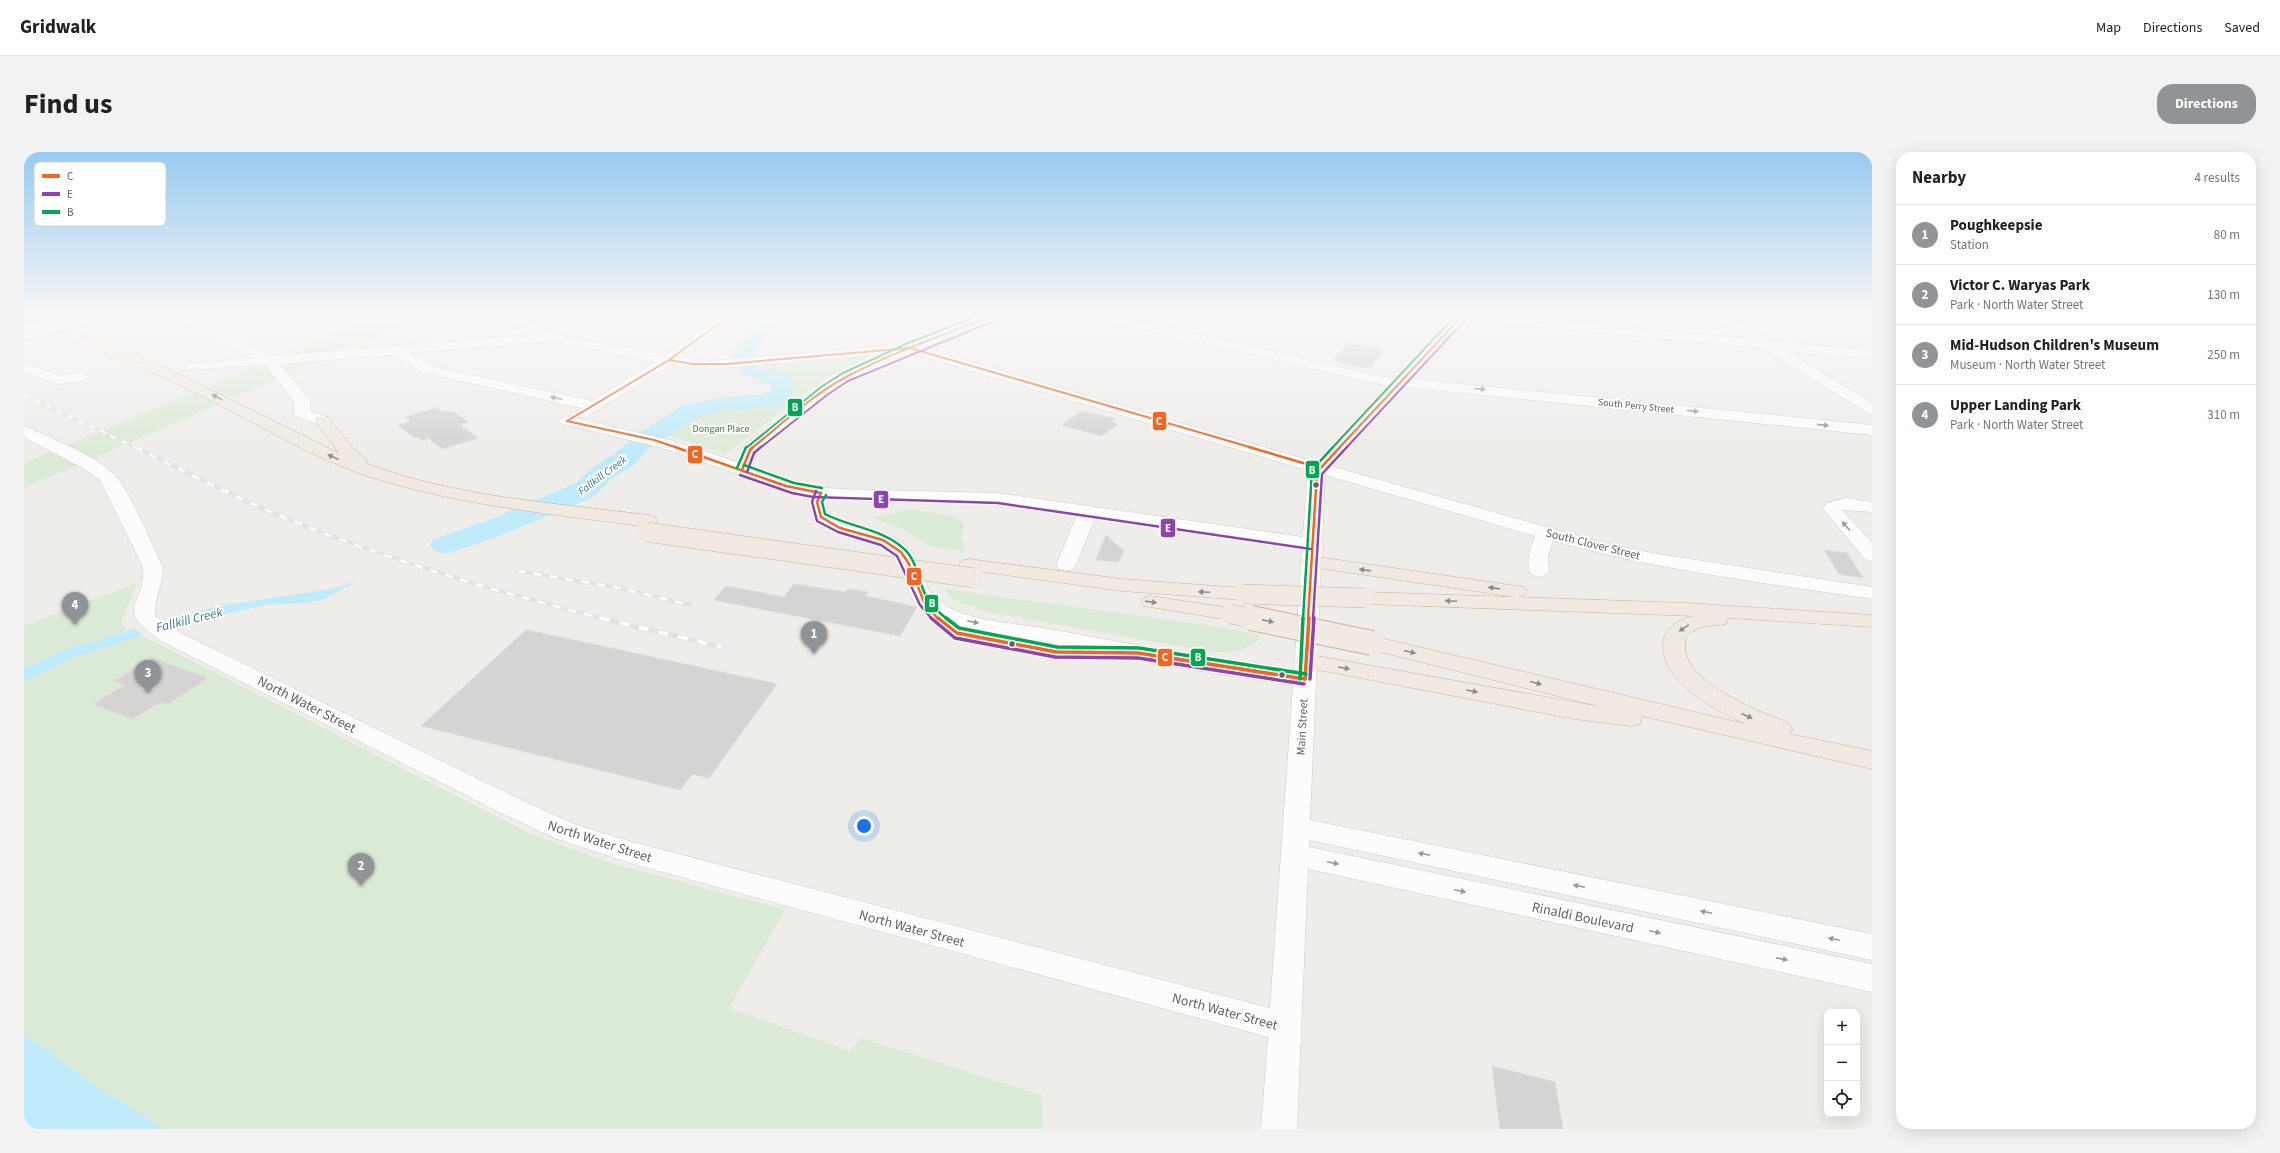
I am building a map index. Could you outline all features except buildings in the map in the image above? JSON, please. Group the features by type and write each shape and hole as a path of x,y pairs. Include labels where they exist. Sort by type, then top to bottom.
{"highway":[{"path":"109,362 172,389 302,457 332,470 408,494 558,519 647,527 971,571 1230,614 1372,643 1792,743 1872,760"},
{"path":"139,362 159,370 322,452 383,475 451,492 575,511 647,527"},
{"path":"322,420 350,455 383,475"},
{"path":"1311,553 1538,594 1686,609"},
{"path":"971,571 1122,585 1243,594 1686,609 1816,616 1872,621"},
{"path":"1872,625 1816,616 1698,621 1688,624 1676,634 1673,641 1674,656 1678,665 1693,682 1717,700 1744,715 1786,731 1872,755"},
{"path":"1305,670 1792,743"}],"street":[{"path":"192,368 254,362"},
{"path":"270,362 302,400 302,414 322,420"},
{"path":"413,362 437,372 594,406"},
{"path":"666,362 567,421 654,440 793,488 821,493 998,498 1088,511 1311,553"},
{"path":"679,362 693,364 760,362"},
{"path":"742,470 750,450 824,391 857,372 880,362"},
{"name":"South Clover Street","path":"956,362 1600,548 1646,558 1872,593"},
{"name":"South Perry Street","path":"1298,362 1377,380 1872,430"},
{"name":"Main Street","path":"1279,1129 1315,480 1320,468 1419,362"},
{"path":"1792,362 1872,409"},
{"path":"24,367 58,380 82,377"},
{"name":"North Water Street","path":"24,431 98,469 115,488 153,567 153,578 144,612 147,620 169,636 512,807 567,832 654,859 1285,1027"},
{"path":"821,493 818,502 821,517 830,522 879,539 898,549 906,559 922,598 931,607 951,616 1138,654 1305,670"},
{"path":"1872,507 1839,504 1832,507 1832,509 1872,555"},
{"path":"1066,565 1088,511"},
{"path":"1539,571 1538,556 1546,532"},
{"path":"1295,841 1872,947"},
{"name":"Rinaldi Boulevard","path":"1295,841 1872,978"}],"green space":[{"path":"270,362 318,362 24,488 24,463"},
{"name":"Dongan Place","path":"799,362 860,362 827,378 726,453 655,432 694,409 726,403 755,403 770,401 777,397 784,385 782,381 748,367"},
{"path":"909,509 952,516 965,524 961,534 965,551 931,547 899,527 873,518"},
{"path":"137,583 121,623 127,630 90,643 74,646 24,668 24,626"},
{"path":"944,589 1206,625 1262,635 1257,642 1240,651 1218,652 988,612 953,599"},
{"path":"141,635 531,834 611,863 785,910 729,1008 850,1051 861,1038 1041,1095 1043,1129 164,1129 78,1074 44,1048 24,1036 24,682 70,659"}],"water":[{"path":"358,581 322,600 306,603 266,605 167,627 70,659 24,682 24,668 74,646 90,643 167,618 230,604 331,589"},
{"path":"24,1036 44,1048 78,1074 164,1129 24,1129"}],"pier":[{"path":"166,616 180,625 145,636 132,627"}],"waterway":[{"name":"Fallkill Creek","path":"445,545 497,527 586,489 601,474 624,460 642,442 689,411 723,404 770,401 781,394 783,388 782,381 752,370 746,362"}],"railway":[{"path":"24,395 137,448"},
{"path":"137,448 207,483 280,516 320,532 440,573 602,619"},
{"path":"518,571 620,588 690,605"},
{"path":"602,619 722,647"}],"transit line":[{"name":"C","path":"567,421 666,362"},
{"name":"C","path":"679,362 693,364 726,364 754,362"},
{"name":"B","path":"737,468 747,446 821,387 843,373 868,362"},
{"name":"C","path":"742,470 750,450 824,391 846,377 880,362"},
{"name":"E","path":"747,472 754,453 827,395 848,381 892,362"},
{"name":"C","path":"956,362 1320,468"},
{"name":"B","path":"1300,679 1312,470 1413,362"},
{"name":"C","path":"1305,679 1317,472 1420,362"},
{"name":"E","path":"1310,679 1322,474 1426,362"},
{"name":"C","path":"567,421 654,440 786,486 821,493"},
{"name":"B","path":"744,465 794,483 822,488"},
{"name":"E","path":"740,475 792,493 813,497 998,503 1311,549"},
{"name":"E","path":"816,491 812,502 817,521 838,532 881,545 897,556 920,605 936,624 955,638 1055,657 1138,658 1304,684"},
{"name":"C","path":"821,493 817,502 821,517 840,528 883,540 901,552 909,564 924,602 939,620 957,633 1056,652 1138,653 1305,679"},
{"name":"B","path":"826,495 822,502 825,514 842,523 885,536 904,548 911,558 928,599 943,616 959,628 1057,647 1139,648 1306,674"}],"place":[{"name":"Upper Landing Park","path":"75,625"},
{"name":"Poughkeepsie","path":"814,654"},
{"name":"Mid-Hudson Children's Museum","path":"148,693"},
{"name":"Victor C. Waryas Park","path":"361,886"}]}
